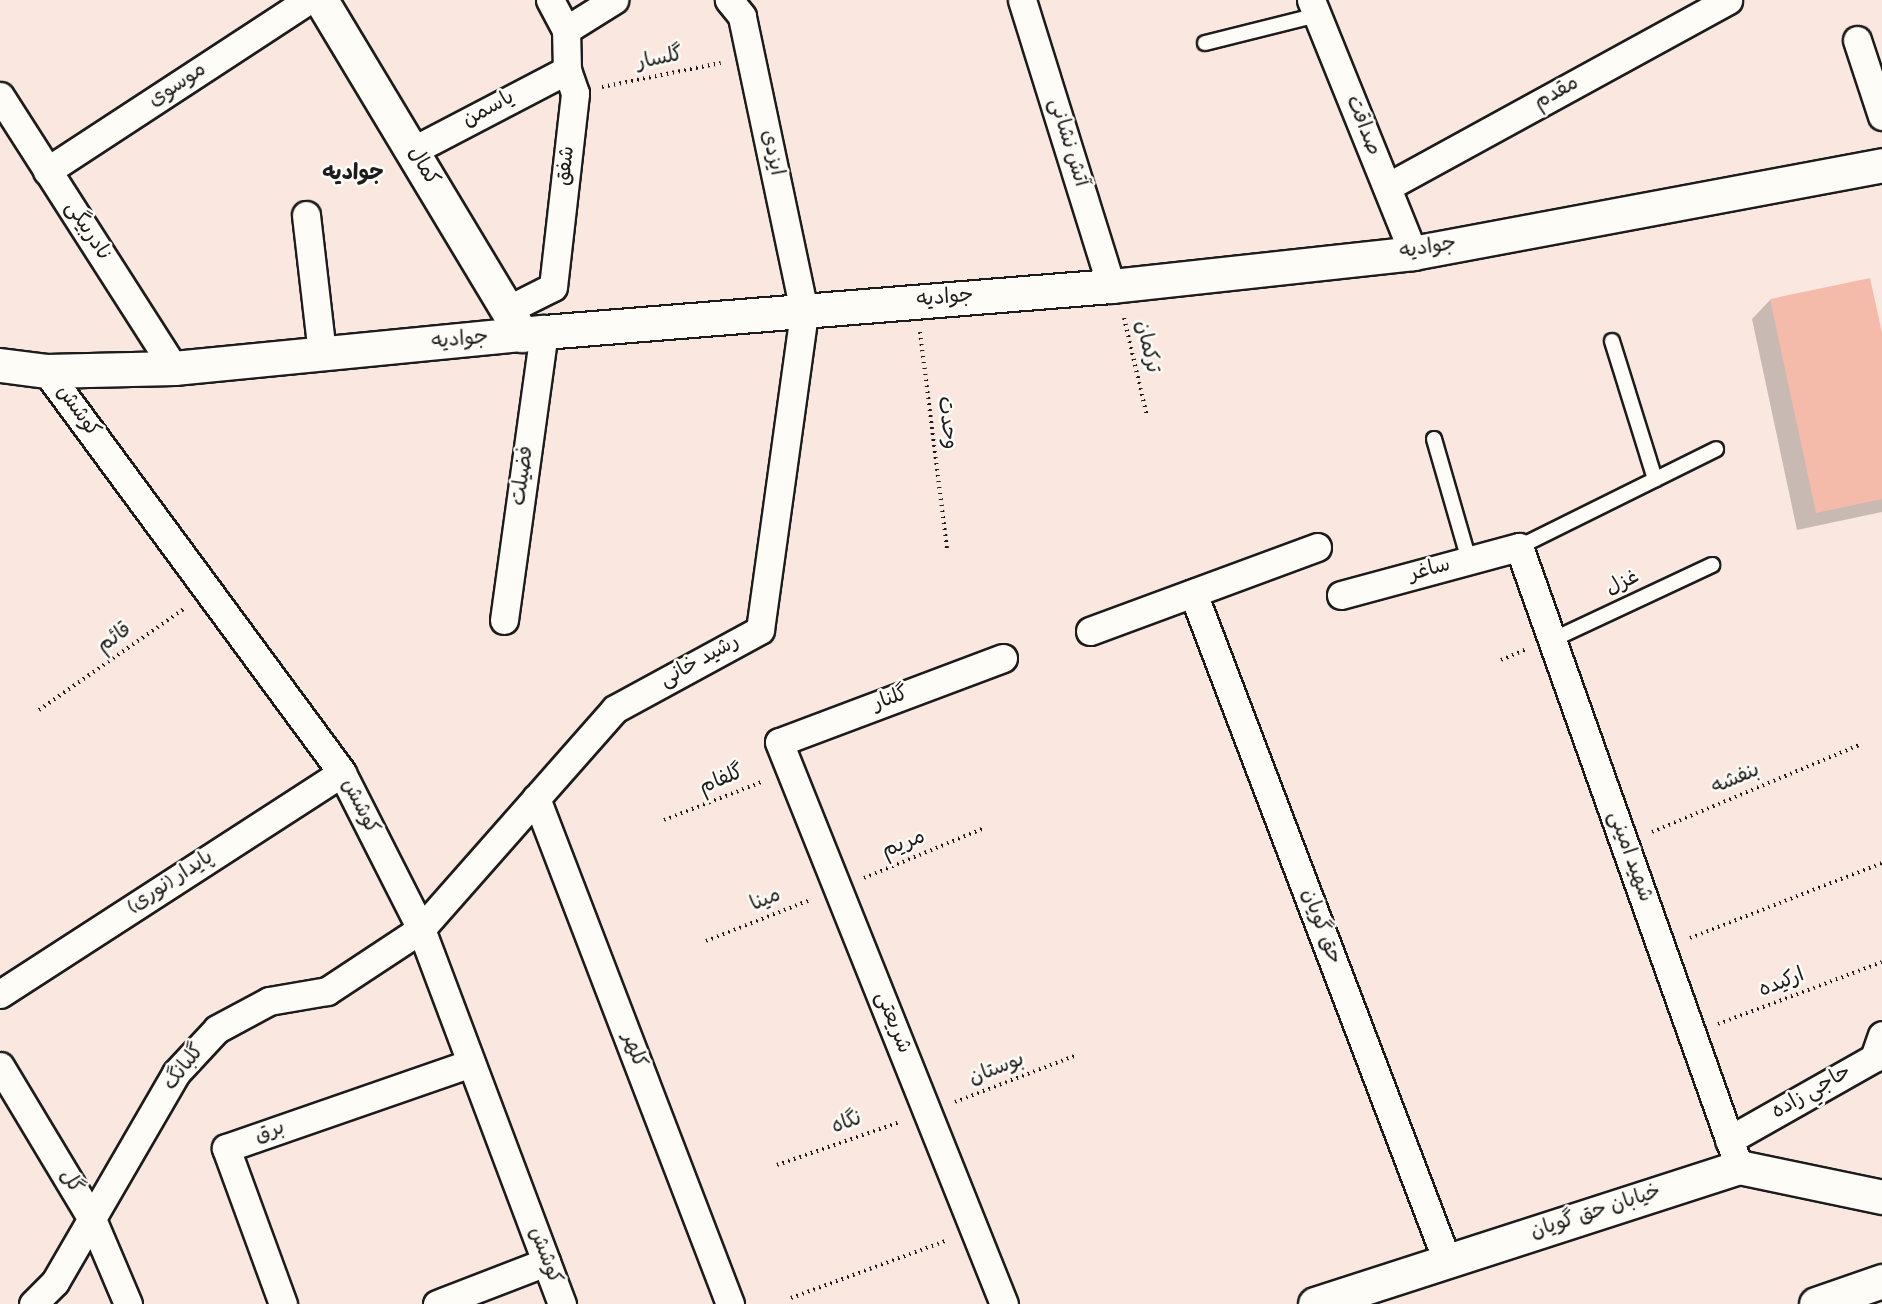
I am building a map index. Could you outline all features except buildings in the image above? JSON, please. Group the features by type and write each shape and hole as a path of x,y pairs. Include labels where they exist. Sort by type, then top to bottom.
{"main road":[{"name":"کمال","path":"321,0 412,151 525,326"},
{"name":"جوادیه","path":"0,365 46,371 174,368 322,354 525,326 804,311 1114,286 1413,253 1882,165"},
{"name":"خیابان حق گویان","path":"1314,1304 1447,1261 1734,1154 1882,1197"},
{"path":"1816,1304 1882,1281"}],"street":[{"name":"موسوی","path":"47,171 308,0"},
{"name":"شفق","path":"525,326 553,286 571,81 566,30 550,0"},
{"path":"566,30 614,0"},
{"name":"آتش نشانی","path":"1022,0 1114,286"},
{"name":"مقدم","path":"1387,187 1728,0"},
{"name":"ایزدی","path":"734,1 742,16 804,311"},
{"name":"صداقت","path":"1314,8 1413,253"},
{"path":"1857,40 1882,116"},
{"name":"یاسمن","path":"412,151 571,81"},
{"name":"نادربیگی","path":"0,96 174,368"},
{"path":"306,214 322,354"},
{"name":"رشید خانی","path":"421,929 615,709 760,630 804,311"},
{"name":"فضیلت","path":"504,620 525,326"},
{"name":"کوشش","path":"46,371 342,773 421,929 562,1304"},
{"path":"1090,631 1317,547"},
{"name":"ساغر","path":"1341,595 1519,547"},
{"name":"شهید امینی","path":"1519,547 1734,1154"},
{"name":"حق گویان","path":"1193,593 1447,1261"},
{"name":"گلنار","path":"779,742 1003,658"},
{"name":"شریعتی","path":"779,742 1004,1304"},
{"name":"پایدار (نوری)","path":"0,994 342,773"},
{"name":"کلهر","path":"536,798 730,1304"},
{"name":"گلبانگ","path":"33,1304 55,1282 176,1073 217,1029 269,1001 327,991 421,929"},
{"name":"حاجي زاده","path":"1734,1154 1874,1058 1882,1035"},
{"name":"برق","path":"283,1304 226,1148 471,1063"},
{"name":"گل","path":"0,1066 92,1219 128,1304"},
{"path":"437,1304 546,1262"}],"lane":[{"path":"1205,43 1314,8"},
{"path":"1612,341 1655,479"},
{"path":"1434,439 1469,560"},
{"path":"1519,547 1716,449"},
{"name":"غزل","path":"1552,640 1712,565"}],"path":[{"name":"گلسار","path":"571,81 751,56"},
{"name":"ترکمان","path":"1114,286 1147,416"},
{"name":"وحدت","path":"916,302 947,548"},
{"name":"قائم","path":"39,710 208,591"},
{"name":"بنفشه","path":"1624,843 1861,744"},
{"name":"گلفام","path":"664,820 791,770"},
{"name":"مریم","path":"838,888 982,829"},
{"path":"1661,949 1882,864"},
{"name":"مینا","path":"706,941 838,888"},
{"name":"ارکیده","path":"1692,1034 1882,962"},
{"name":"بوستان","path":"927,1112 1077,1055"},
{"name":"نگاه","path":"777,1165 927,1112"},
{"path":"791,1298 974,1230"}],"district":[{"name":"جوادیه","path":"353,175"}]}
